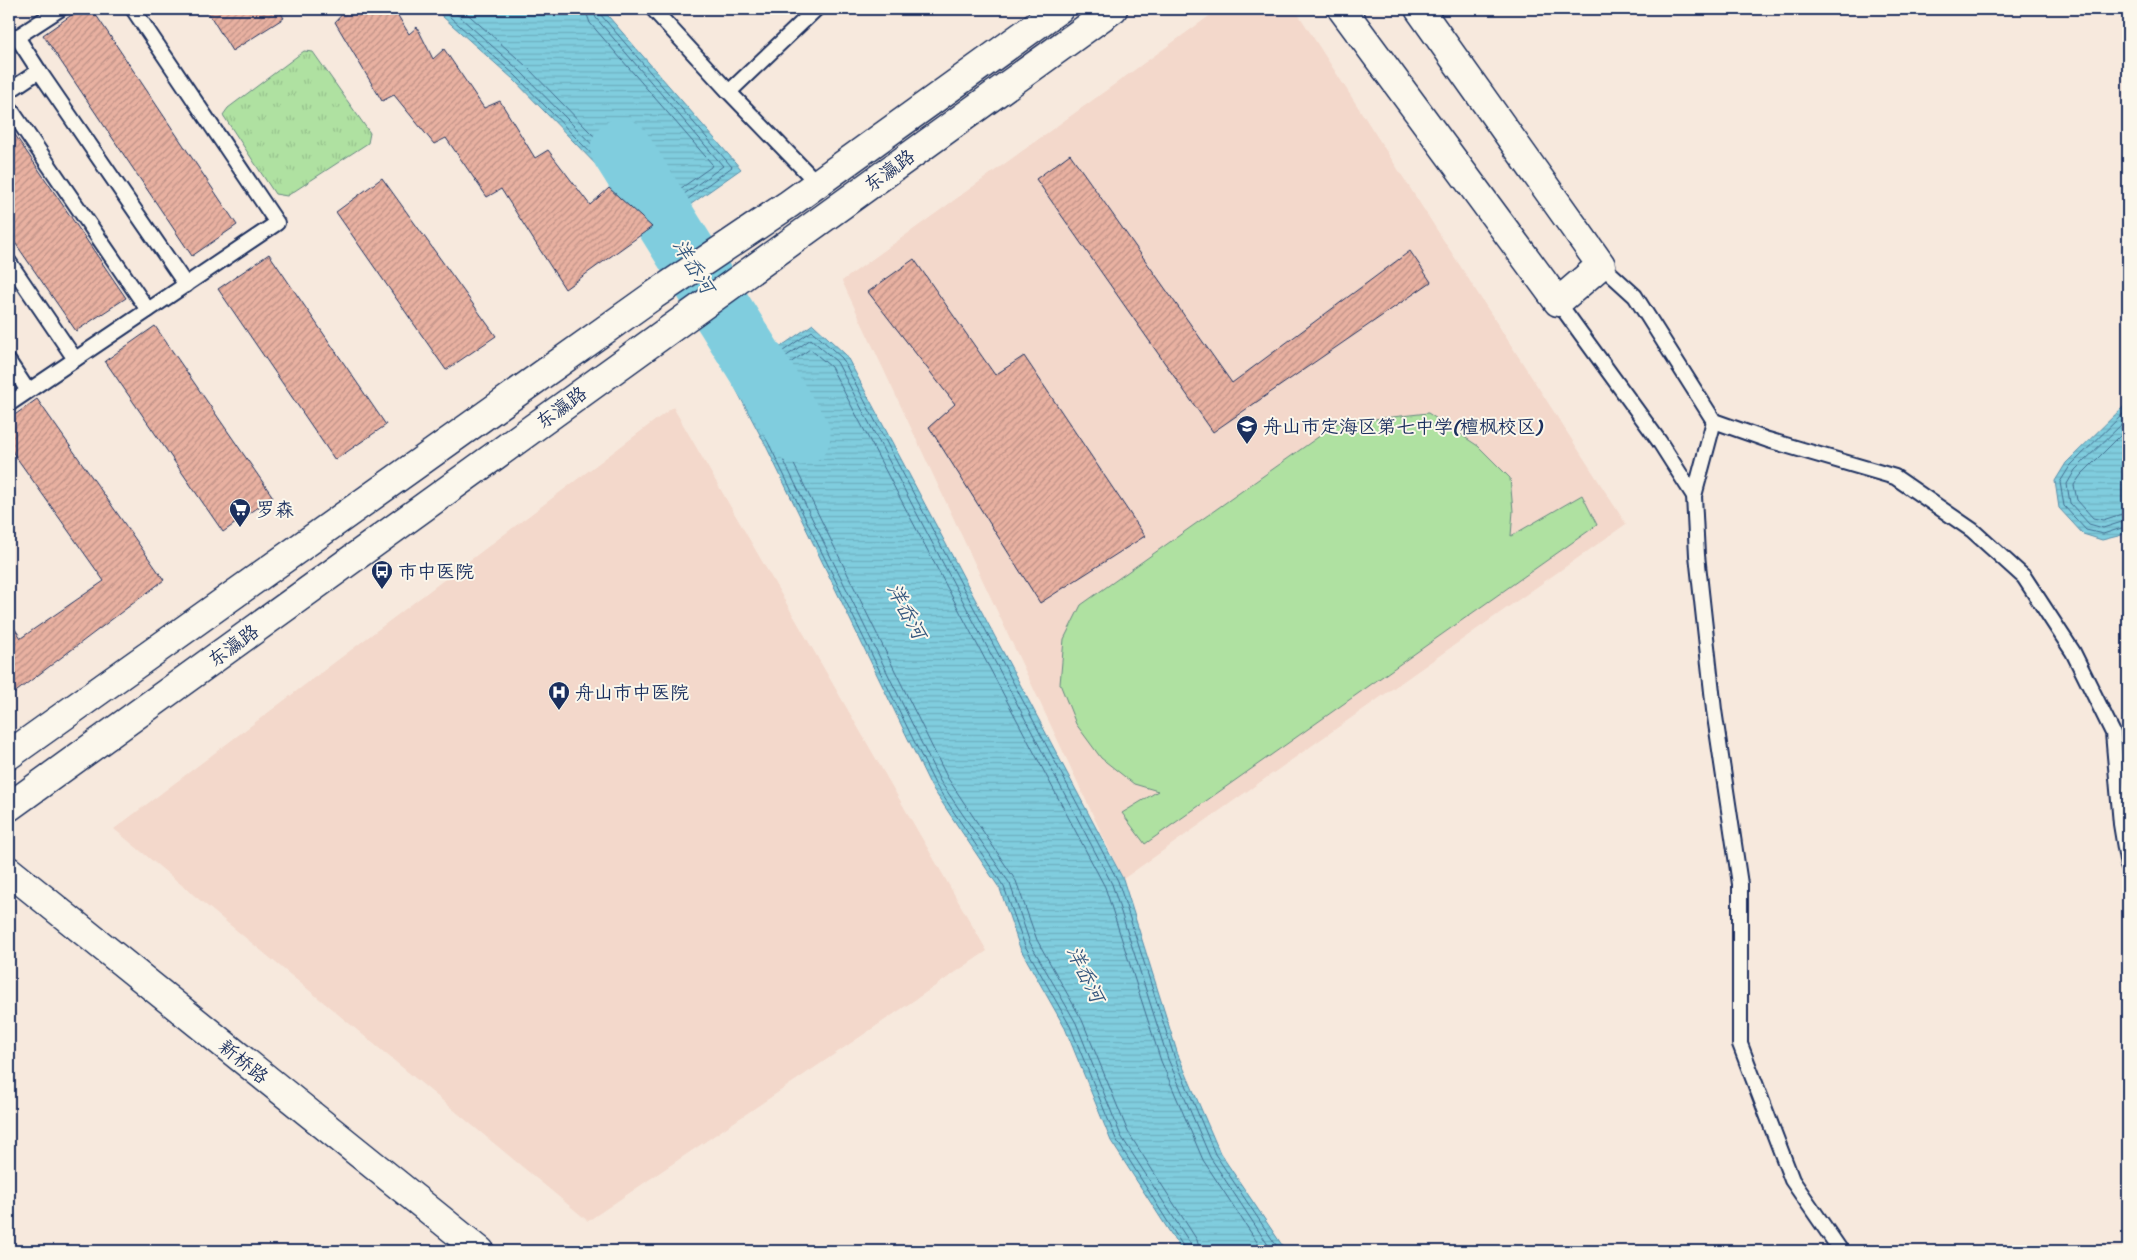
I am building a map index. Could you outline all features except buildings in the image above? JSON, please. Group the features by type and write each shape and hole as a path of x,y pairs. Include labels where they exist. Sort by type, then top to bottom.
{"main road":[{"name":"东瀛路","path":"9,807 1113,9"},
{"path":"1342,9 1558,302 1601,265 1419,9"},
{"name":"东瀛路","path":"9,755 654,295 818,184 1054,10"},
{"path":"1054,10 1076,35"},
{"name":"新桥路","path":"9,871 480,1251"}],"lane":[{"path":"60,9 17,37 186,285"},
{"path":"9,404 277,223 133,9"},
{"path":"653,9 729,92 818,184"},
{"path":"729,92 816,9"},
{"path":"9,91 39,71"},
{"path":"9,107 148,310"},
{"path":"9,262 75,359"},
{"path":"1601,265 1635,296 1714,421 1768,440 1895,477 1972,530 2024,576 2074,652 2113,733 2121,824 2128,866"},
{"path":"1558,302 1659,441 1694,496"},
{"path":"9,362 28,391"},
{"path":"1714,421 1694,496 1697,555 1714,710 1740,884 1740,1044 1792,1180 1842,1251"}],"shaded area":[{"name":"舟山市定海区第七中学(檀枫校区)","path":"1219,9 1295,9 1626,524 1123,879 842,281"},
{"name":"舟山市中医院","path":"673,407 987,951 588,1221 114,829"}],"green space":[{"path":"304,51 313,52 370,133 368,143 287,196 275,194 223,115 228,108"},
{"path":"1428,413 1478,446 1510,478 1513,511 1511,536 1582,495 1597,525 1145,844 1122,813 1158,791 1134,784 1101,758 1076,724 1060,684 1064,639 1081,605 1338,423"}],"water":[{"path":"434,9 602,9 741,169 660,226 606,175 513,79"},
{"path":"813,324 846,355 1123,879 1178,1055 1220,1153 1286,1251 1182,1251 1111,1141 1065,1028 1020,948 1000,889 931,786 767,448 736,389 743,373"},
{"path":"2128,402 2128,529 2122,535 2102,540 2083,534 2059,508 2055,481 2066,463"}],"waterway":[{"name":"洋岙河","path":"621,149 800,435"}],"place":[{"name":"舟山市定海区第七中学(檀枫校区)","path":"1247,445"},
{"name":"罗森","path":"240,528"},
{"name":"市中医院","path":"382,590"},
{"name":"舟山市中医院","path":"559,711"}]}
